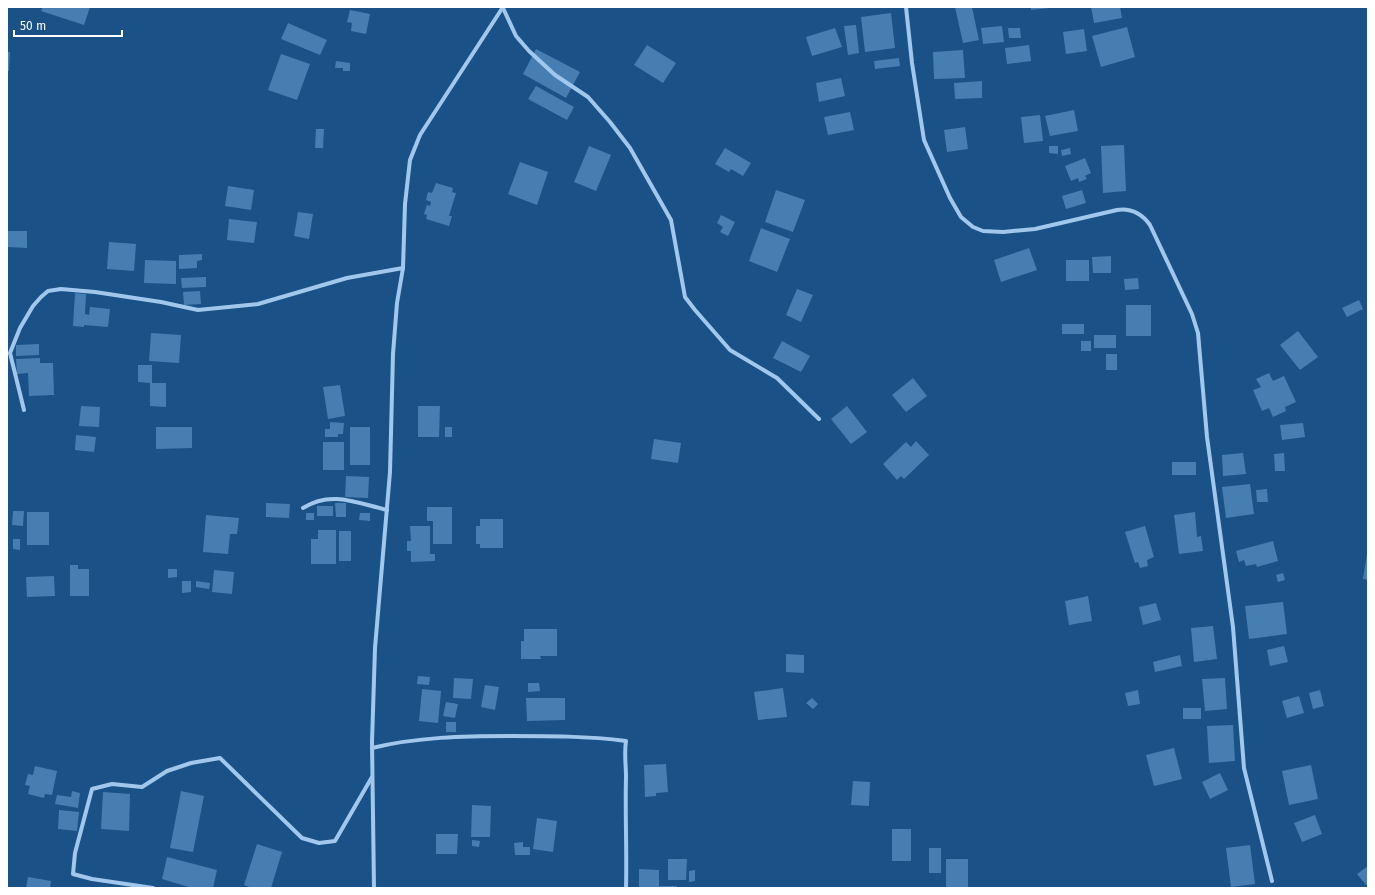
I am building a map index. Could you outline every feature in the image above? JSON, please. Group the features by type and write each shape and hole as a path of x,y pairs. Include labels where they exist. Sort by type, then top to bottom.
{"street":[{"path":"906,7 912,63 924,140 950,198 961,217 973,227 983,231 1003,232 1035,229 1124,210 1136,212 1144,217 1150,225 1192,314 1198,333 1207,437 1233,627 1244,768 1272,881"},
{"path":"374,888 372,748 375,648 387,510 393,354 397,303 403,268 405,204 410,160 420,135 503,8"},
{"path":"503,8 516,36 529,51 555,75 588,98 610,122 630,148 671,220 686,297 695,310 730,350 777,378 819,420"},
{"path":"24,410 10,353 15,339 30,312 41,297 48,291 61,290 95,292 161,302 198,310 258,304 347,278 403,268"},
{"path":"302,508 311,503 327,498 338,498 387,510"},
{"path":"372,748 395,742 463,736 548,736 626,741 624,756 626,777 624,796 626,888"},
{"path":"153,888 92,879 73,874 75,852 92,789 112,784 142,787 167,771 191,762 220,758 302,838 319,843 336,841 373,776"}],"building":[{"path":"43,7 90,7 84,25 41,11"},
{"path":"955,7 972,7 979,40 963,43"},
{"path":"1031,7 1050,7 1050,8 1031,10"},
{"path":"1091,7 1120,7 1122,18 1094,23"},
{"path":"350,10 370,14 366,34 351,31 352,23 347,22"},
{"path":"891,13 895,48 865,52 861,17"},
{"path":"288,23 327,40 320,55 281,39"},
{"path":"856,25 859,53 848,55 844,26"},
{"path":"1002,26 1004,42 983,44 981,28"},
{"path":"1127,27 1135,57 1101,67 1092,36"},
{"path":"835,28 842,47 812,56 806,37"},
{"path":"1008,28 1020,28 1021,38 1009,38"},
{"path":"1084,29 1087,51 1066,54 1063,32"},
{"path":"647,45 676,63 663,83 634,65"},
{"path":"1029,45 1031,61 1007,64 1005,48"},
{"path":"536,49 580,72 566,98 523,74"},
{"path":"963,50 965,78 934,79 933,52"},
{"path":"7,52 10,52 9,71 7,71"},
{"path":"281,54 310,64 297,100 268,90"},
{"path":"899,58 900,66 875,69 874,61"},
{"path":"336,61 350,63 350,71 343,71 343,68 335,68"},
{"path":"841,78 845,96 819,102 816,83"},
{"path":"982,81 982,98 955,99 954,83"},
{"path":"536,86 574,107 567,120 528,99"},
{"path":"1074,110 1078,131 1050,136 1045,116"},
{"path":"850,112 854,130 828,135 824,117"},
{"path":"1040,115 1043,141 1024,143 1021,117"},
{"path":"965,127 968,149 947,152 944,130"},
{"path":"316,129 324,129 323,148 315,148"},
{"path":"1124,145 1126,191 1103,193 1101,146"},
{"path":"589,146 611,155 596,191 574,182"},
{"path":"1049,146 1058,146 1058,154 1049,153"},
{"path":"725,148 751,163 743,176 731,169 729,172 715,164"},
{"path":"1070,148 1071,154 1062,156 1061,150"},
{"path":"1085,158 1091,173 1085,176 1087,179 1079,182 1078,178 1071,181 1065,166"},
{"path":"520,162 548,172 537,205 508,194"},
{"path":"436,183 453,188 452,192 456,193 449,216 452,216 449,226 426,219 427,215 424,214 427,205 430,206 431,202 426,200 428,192 432,193"},
{"path":"228,186 254,190 251,210 225,206"},
{"path":"776,190 805,200 793,232 765,222"},
{"path":"1082,190 1086,203 1066,209 1062,196"},
{"path":"298,212 313,214 309,239 294,236"},
{"path":"721,215 735,222 728,236 720,232 723,227 717,223"},
{"path":"229,219 257,222 254,243 227,240"},
{"path":"761,228 790,239 777,272 749,261"},
{"path":"7,231 27,231 27,248 7,247"},
{"path":"109,242 136,244 134,271 107,269"},
{"path":"1029,248 1037,270 1001,282 994,260"},
{"path":"202,254 202,260 197,261 197,268 179,269 179,255"},
{"path":"1111,256 1111,273 1093,273 1092,257"},
{"path":"145,260 176,261 176,284 144,283"},
{"path":"1066,260 1089,260 1089,281 1066,281"},
{"path":"206,277 206,287 182,288 181,278"},
{"path":"1138,278 1139,289 1125,290 1124,279"},
{"path":"797,289 813,295 801,322 786,315"},
{"path":"200,291 201,304 184,305 183,292"},
{"path":"75,293 86,294 85,314 89,315 90,307 110,309 108,327 84,325 84,327 73,326"},
{"path":"1359,300 1363,309 1347,317 1342,308"},
{"path":"1126,305 1151,305 1151,336 1126,336"},
{"path":"1062,324 1084,324 1084,334 1062,334"},
{"path":"1298,331 1318,357 1300,370 1280,345"},
{"path":"151,333 181,335 179,363 149,361"},
{"path":"1094,335 1116,335 1116,348 1094,348"},
{"path":"782,341 810,356 801,372 773,358"},
{"path":"1081,341 1091,341 1091,351 1081,351"},
{"path":"39,344 39,355 16,356 16,345"},
{"path":"1106,354 1117,354 1117,370 1106,370"},
{"path":"40,358 40,363 53,363 54,395 29,396 28,373 17,374 16,359"},
{"path":"138,365 152,365 152,383 166,383 166,407 150,406 150,383 138,382"},
{"path":"1269,373 1273,381 1284,376 1296,402 1285,407 1286,411 1273,417 1269,408 1262,411 1253,390 1261,387 1256,379"},
{"path":"913,378 927,396 906,412 892,395"},
{"path":"340,385 345,416 328,419 323,387"},
{"path":"81,406 100,407 99,427 79,426"},
{"path":"418,406 440,406 439,437 418,437"},
{"path":"847,406 867,432 851,444 831,419"},
{"path":"330,422 344,423 343,434 338,434 338,437 325,437 325,429 330,429"},
{"path":"1303,423 1305,437 1282,440 1280,425"},
{"path":"156,427 192,427 192,448 156,449"},
{"path":"350,427 370,427 370,465 350,465"},
{"path":"445,427 452,427 452,437 445,437"},
{"path":"76,435 96,437 94,452 75,450"},
{"path":"654,439 681,443 678,463 651,459"},
{"path":"916,441 929,455 904,479 901,476 897,480 883,464 906,442 911,447"},
{"path":"323,442 344,442 344,470 323,470"},
{"path":"1243,453 1246,474 1223,476 1222,455"},
{"path":"1284,453 1285,471 1275,471 1274,454"},
{"path":"1172,462 1196,462 1196,475 1172,475"},
{"path":"346,476 369,477 368,498 345,497"},
{"path":"1250,484 1254,514 1226,518 1222,487"},
{"path":"1267,489 1268,502 1257,502 1256,490"},
{"path":"266,503 290,504 289,518 266,517"},
{"path":"335,503 346,503 346,517 336,517"},
{"path":"317,506 333,506 333,516 317,516"},
{"path":"427,507 452,507 452,544 433,544 433,521 427,521"},
{"path":"13,511 24,511 23,526 12,525"},
{"path":"27,512 49,512 49,545 27,545"},
{"path":"1195,512 1197,537 1201,536 1203,551 1179,554 1174,515"},
{"path":"306,513 314,513 314,520 306,520"},
{"path":"360,513 370,513 370,521 359,520"},
{"path":"206,515 239,518 237,534 230,534 228,554 203,552"},
{"path":"480,519 503,519 503,548 480,548 480,544 476,544 476,526 480,526"},
{"path":"410,526 430,526 430,554 435,554 435,561 411,562 411,551 407,551 407,541 411,541"},
{"path":"1145,526 1154,557 1147,560 1148,566 1140,568 1138,562 1135,563 1125,532"},
{"path":"318,530 336,530 336,564 311,564 311,539 318,539"},
{"path":"339,531 351,531 351,561 339,561"},
{"path":"13,539 20,539 20,550 13,549"},
{"path":"1273,541 1278,561 1257,567 1256,564 1246,566 1244,560 1239,562 1236,551"},
{"path":"1368,554 1368,580 1363,579"},
{"path":"70,565 78,565 78,569 89,569 89,596 70,596"},
{"path":"168,569 177,569 177,577 168,578"},
{"path":"214,570 234,572 232,594 212,592"},
{"path":"1283,573 1285,580 1278,582 1276,575"},
{"path":"54,576 55,596 27,597 26,577"},
{"path":"182,581 191,581 191,592 182,593"},
{"path":"196,581 210,583 209,589 196,587"},
{"path":"1088,596 1092,621 1069,625 1065,601"},
{"path":"1283,602 1287,634 1249,639 1245,606"},
{"path":"1156,603 1161,620 1143,625 1139,607"},
{"path":"1213,626 1217,659 1194,662 1191,628"},
{"path":"524,629 557,629 557,656 540,656 541,659 521,659 521,641 524,641"},
{"path":"1284,646 1288,662 1270,666 1267,650"},
{"path":"786,654 804,655 804,673 786,672"},
{"path":"1180,655 1182,666 1155,672 1153,662"},
{"path":"418,676 430,677 429,685 417,684"},
{"path":"454,678 473,679 471,699 453,698"},
{"path":"1225,678 1227,709 1205,711 1202,679"},
{"path":"528,683 539,683 540,691 528,692"},
{"path":"485,685 499,687 495,710 481,707"},
{"path":"783,688 787,717 758,720 754,692"},
{"path":"422,689 441,691 438,723 419,721"},
{"path":"1138,690 1140,704 1128,706 1125,693"},
{"path":"1320,690 1324,706 1313,709 1309,693"},
{"path":"1299,696 1304,713 1287,718 1282,701"},
{"path":"526,698 565,698 565,720 527,721"},
{"path":"812,698 818,704 813,709 806,703"},
{"path":"446,702 458,704 455,718 443,716"},
{"path":"1183,708 1201,708 1201,719 1183,719"},
{"path":"446,722 456,722 456,732 446,732"},
{"path":"1233,725 1235,761 1209,763 1207,726"},
{"path":"1174,748 1182,779 1154,786 1146,755"},
{"path":"666,764 668,792 656,793 656,796 645,797 644,765"},
{"path":"1311,765 1318,799 1289,805 1282,771"},
{"path":"35,766 57,771 52,795 45,794 44,798 28,794 30,786 25,785 28,774 33,775"},
{"path":"1220,773 1228,790 1210,799 1202,782"},
{"path":"853,781 870,782 869,806 851,805"},
{"path":"72,791 80,793 78,808 55,804 57,795 71,797"},
{"path":"181,791 204,796 193,852 170,848"},
{"path":"103,792 130,794 129,831 101,829"},
{"path":"472,805 491,806 490,837 471,837"},
{"path":"59,810 79,812 77,831 58,829"},
{"path":"1315,815 1322,834 1302,842 1294,823"},
{"path":"537,818 557,821 553,852 533,849"},
{"path":"892,829 911,829 911,861 892,861"},
{"path":"436,834 458,834 457,854 436,854"},
{"path":"472,840 480,841 479,847 472,846"},
{"path":"523,842 523,847 530,847 530,855 515,855 514,843"},
{"path":"257,844 282,852 271,888 252,888 244,885"},
{"path":"1250,845 1255,884 1231,887 1226,848"},
{"path":"929,848 941,848 941,873 929,873"},
{"path":"167,857 217,870 213,888 192,888 162,879"},
{"path":"668,859 687,859 686,880 668,880"},
{"path":"946,859 968,859 968,888 946,888"},
{"path":"1368,866 1368,887 1357,874"},
{"path":"639,869 659,870 659,886 677,886 677,888 639,888"},
{"path":"695,870 695,881 689,882 689,871"},
{"path":"28,877 51,881 50,888 26,888"}]}
